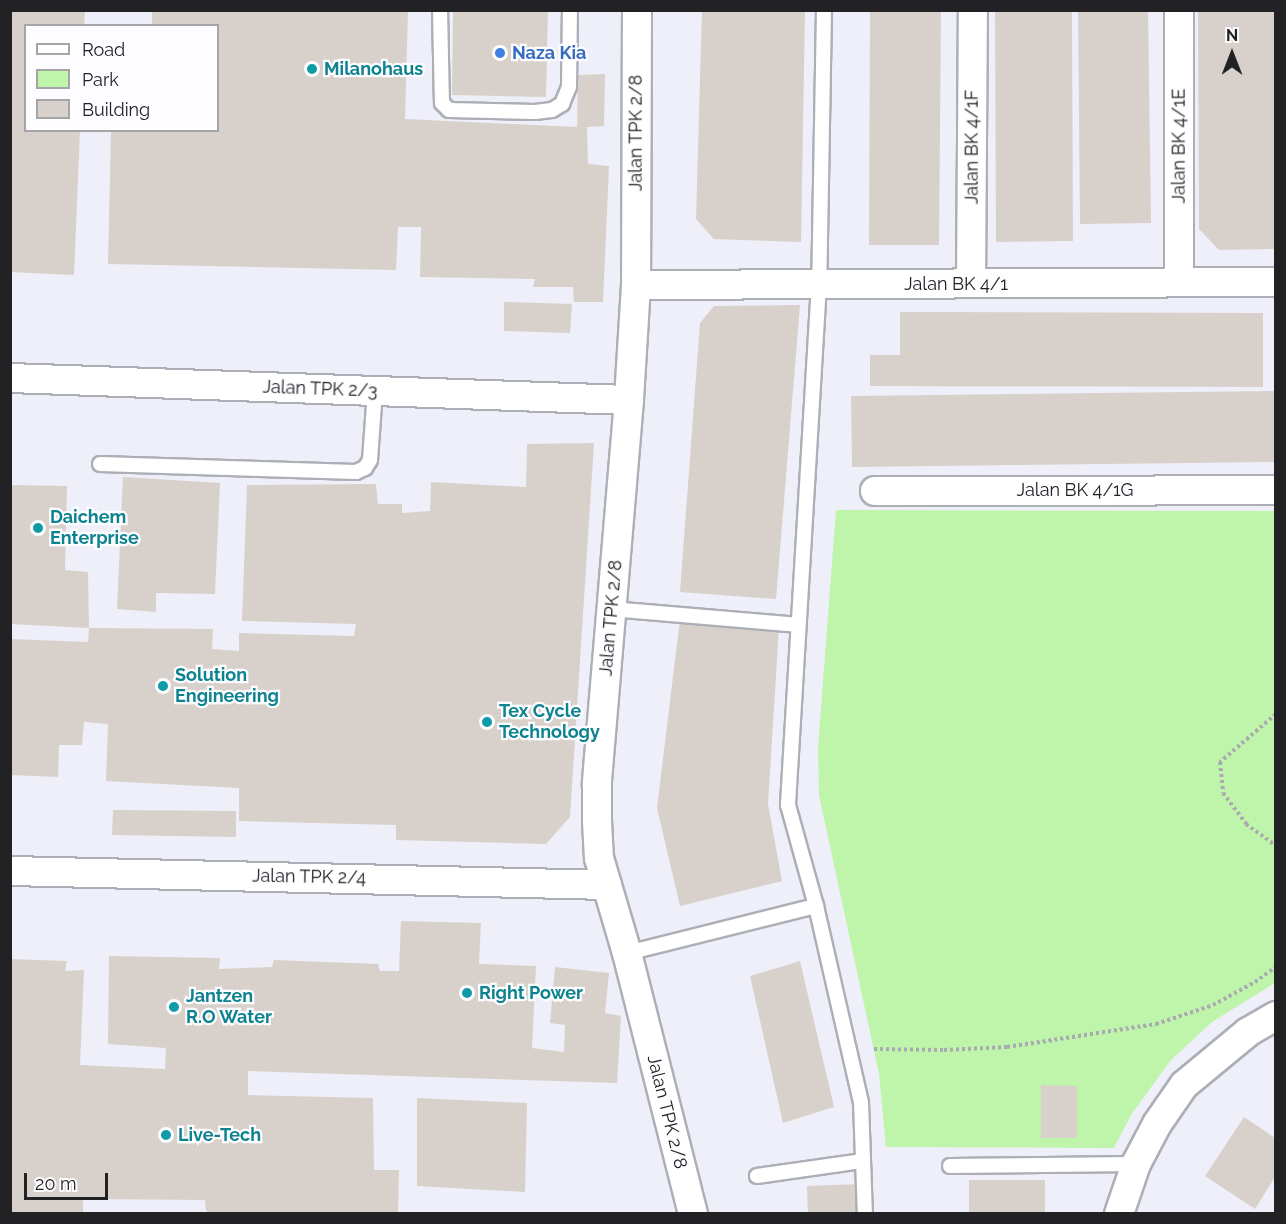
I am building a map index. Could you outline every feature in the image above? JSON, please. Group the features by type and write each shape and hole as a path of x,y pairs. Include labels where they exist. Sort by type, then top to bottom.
{"street":[{"name":"Jalan TPK 2/8","path":"637,10 636,285 629,400 597,785 599,858 627,953 693,1214"},
{"name":"Jalan BK 4/1F","path":"971,283 973,10"},
{"name":"Jalan BK 4/1E","path":"1179,10 1179,282"},
{"name":"Jalan BK 4/1","path":"636,285 1275,282"},
{"name":"Jalan TPK 2/3","path":"10,378 629,400"},
{"name":"Jalan BK 4/1G","path":"875,491 1275,490"},
{"name":"Jalan TPK 2/4","path":"10,871 607,885"},
{"path":"1119,1214 1136,1164 1157,1124 1184,1085 1248,1032 1275,1017"}],"lane":[{"path":"440,10 439,91 442,103 449,110 535,112 552,110 562,104 569,87 570,10"},
{"path":"824,10 819,284 788,805 816,906 861,1102 865,1214"},
{"path":"100,464 356,472 365,468 370,460 375,391"},
{"path":"612,609 798,625"},
{"path":"627,953 816,906"},
{"path":"757,1176 863,1161"},
{"path":"950,1166 1136,1164"}],"path":[{"path":"1275,714 1220,762 1223,793 1246,824 1275,846"},
{"path":"874,1049 944,1050 1007,1047 1156,1024 1213,1005 1255,982 1275,967"}],"green space":[{"path":"836,510 1275,511 1275,983 1212,1022 1170,1061 1131,1115 1114,1148 886,1147 879,1074 819,795 818,748"}],"building":[{"path":"10,10 85,10 84,24 24,24 24,132 80,132 74,275 10,272"},
{"path":"152,10 408,10 405,119 577,127 578,75 605,74 604,126 587,127 588,164 609,166 603,302 574,302 573,287 533,287 535,279 420,277 421,227 398,227 396,270 108,264 111,132 219,132 219,24 152,24"},
{"name":"Naza Kia","path":"453,10 548,10 546,97 452,95"},
{"path":"702,10 805,10 801,242 714,239 696,219"},
{"path":"870,10 941,10 939,245 869,245"},
{"path":"995,10 1072,10 1073,241 996,242"},
{"path":"1078,10 1148,10 1151,223 1080,224"},
{"path":"1198,10 1275,10 1275,249 1219,250 1199,229"},
{"path":"504,302 572,304 570,333 504,331"},
{"path":"800,305 776,599 680,592 700,323 714,306"},
{"path":"900,312 1263,313 1263,387 870,386 870,355 900,355"},
{"path":"1275,391 1275,462 852,467 851,396"},
{"path":"594,443 570,817 546,844 396,840 396,825 239,821 239,788 106,781 108,724 84,722 82,745 59,745 58,777 10,775 10,639 88,642 89,628 213,629 212,649 239,651 239,633 354,636 356,624 242,621 247,485 376,484 378,504 402,504 402,513 430,511 431,482 526,487 527,444"},
{"path":"123,477 220,483 215,594 156,593 156,612 117,609"},
{"name":"Daichem Enterprise","path":"10,485 67,486 65,570 88,572 89,628 10,624"},
{"path":"680,619 779,627 768,804 782,881 680,906 657,808"},
{"path":"113,810 236,811 236,837 112,835"},
{"path":"401,921 481,923 479,964 536,966 532,1048 564,1052 565,1025 550,1023 555,967 609,973 605,1013 621,1016 617,1083 248,1071 248,1095 373,1098 374,1170 399,1170 398,1214 216,1214 206,1211 205,1200 83,1199 83,1214 10,1214 10,959 67,961 65,971 84,970 80,1065 165,1069 166,1048 108,1044 109,956 220,958 219,969 272,967 274,960 378,964 380,971 399,971"},
{"path":"800,961 834,1107 783,1123 750,976"},
{"path":"1041,1085 1077,1086 1077,1138 1041,1138"},
{"path":"417,1098 527,1103 525,1192 417,1186"},
{"path":"1244,1117 1275,1138 1275,1177 1255,1209 1205,1176"},
{"path":"969,1180 1045,1180 1045,1214 969,1214"},
{"path":"860,1184 860,1214 808,1214 807,1186"}],"place":[{"name":"Naza Kia","path":"500,53"},
{"name":"Milanohaus","path":"312,69"},
{"name":"Daichem Enterprise","path":"38,528"},
{"name":"Solution Engineering","path":"163,686"},
{"name":"Tex Cycle Technology","path":"487,722"},
{"name":"Right Power","path":"467,993"},
{"name":"Jantzen R.O Water","path":"174,1007"},
{"name":"Live-Tech","path":"166,1135"}]}
